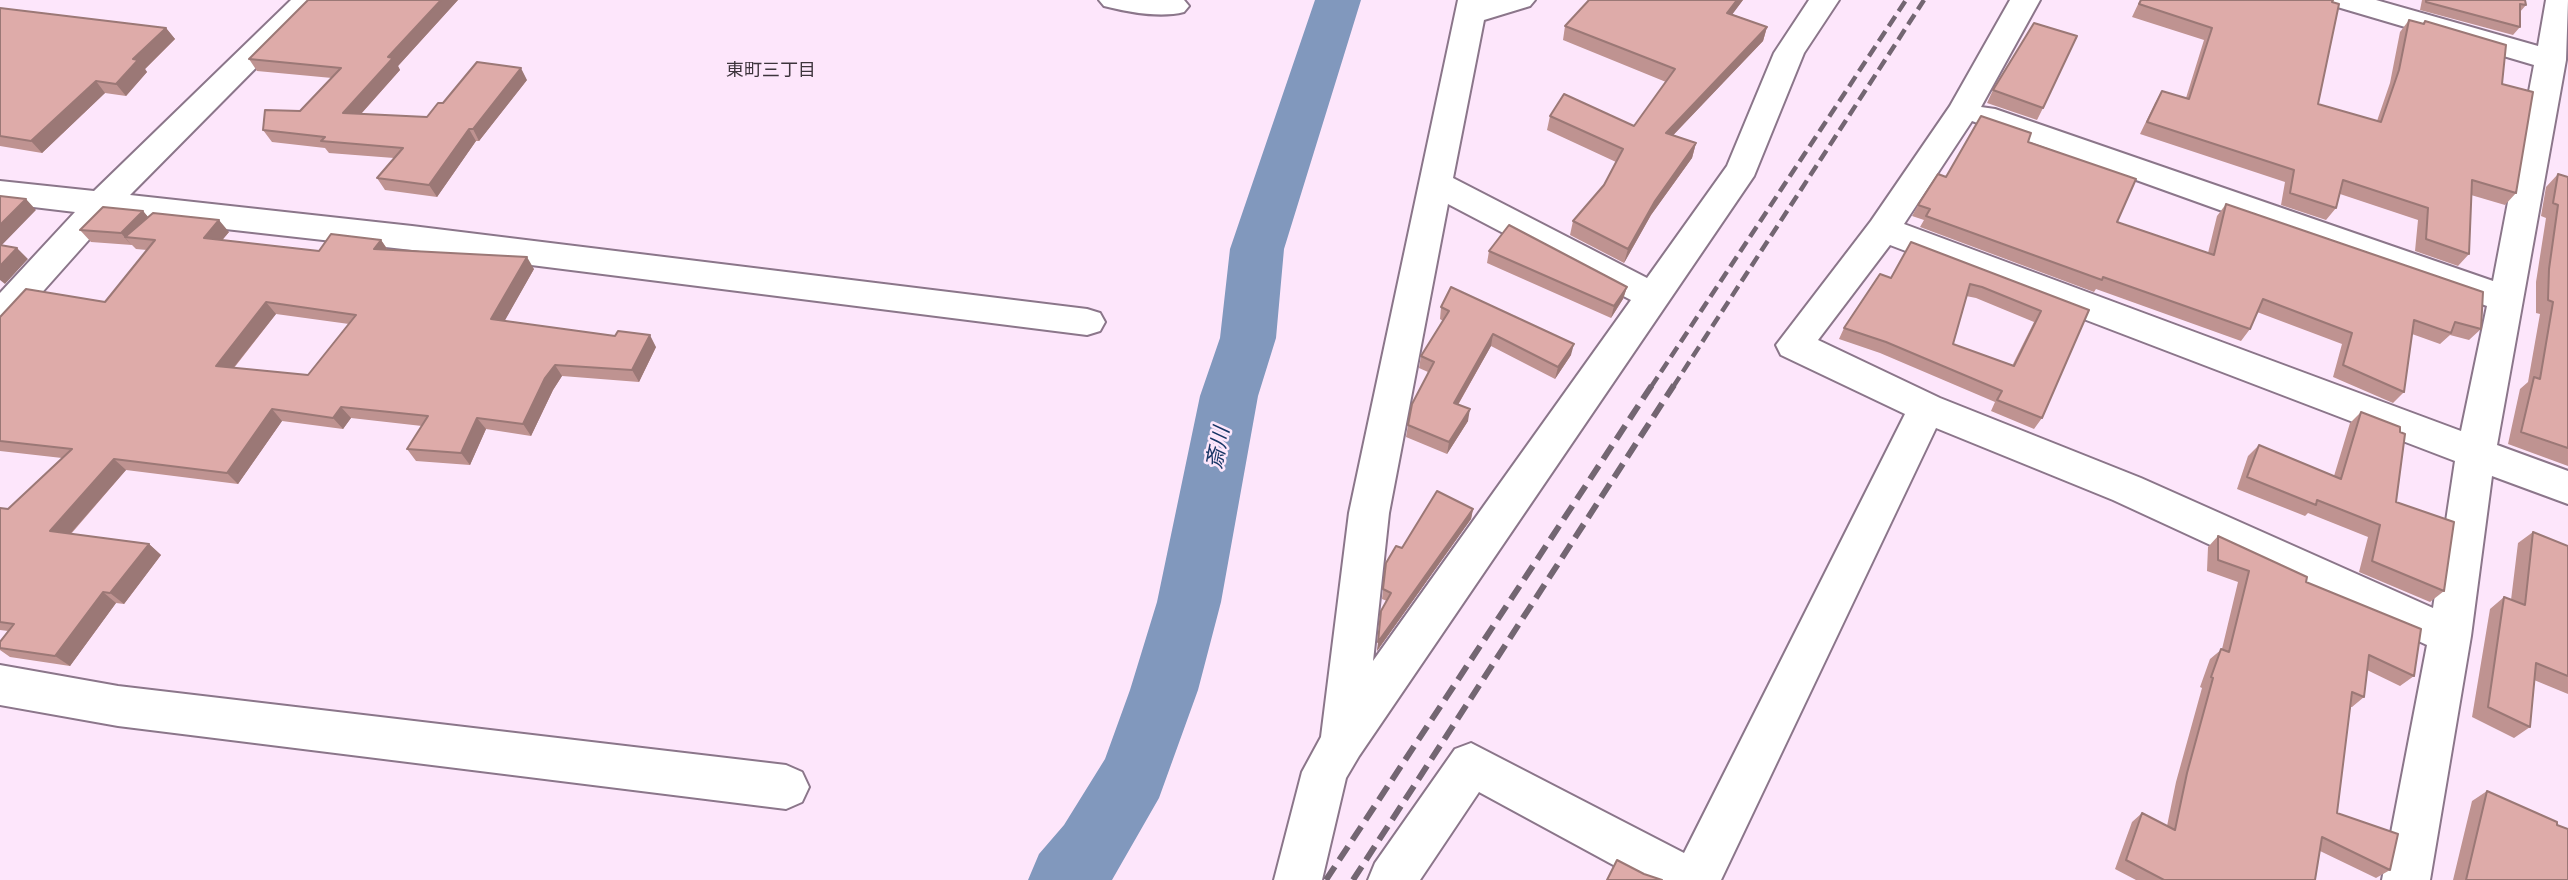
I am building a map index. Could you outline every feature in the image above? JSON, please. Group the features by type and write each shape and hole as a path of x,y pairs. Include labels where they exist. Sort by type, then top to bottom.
{"street":[{"path":"0,316 100,205 308,0"},
{"path":"1114,0 1174,6"},
{"path":"1343,741 1369,513 1472,7 1520,0"},
{"path":"1298,880 1325,772 1343,741 1654,298 1741,168 1789,53 1824,0"},
{"path":"2025,0 1964,109 1883,229 1794,345 1927,408 2127,489 2450,636"},
{"path":"2344,0 2551,60"},
{"path":"2406,880 2450,636 2476,452 2500,324 2544,171 2551,60 2561,0"},
{"path":"1964,109 2507,299"},
{"path":"1435,183 1654,298"},
{"path":"0,192 412,238 1087,322"},
{"path":"1883,229 2568,488"},
{"path":"1696,880 1927,408"},
{"path":"0,685 118,706 786,787"},
{"path":"1392,880 1471,764 1688,880"}],"building":[{"path":"308,0 441,0 388,57 393,58 343,113 427,117 438,103 443,103 477,62 521,68 473,129 469,129 429,185 377,178 403,148 321,141 325,137 263,130 265,110 300,111 341,68 249,59"},
{"path":"1589,0 1737,0 1727,13 1767,27 1666,133 1696,143 1655,201 1628,249 1573,221 1604,185 1623,149 1550,116 1564,94 1634,126 1675,69 1565,26"},
{"path":"2141,0 2333,0 2332,2 2339,4 2318,104 2381,122 2399,70 2409,20 2424,24 2425,21 2506,45 2502,84 2533,92 2516,193 2472,180 2469,254 2426,239 2428,208 2343,180 2336,208 2290,193 2294,170 2147,122 2162,91 2189,99 2212,28 2139,4"},
{"path":"2426,0 2525,0 2526,5 2520,4 2520,27"},
{"path":"0,8 166,28 133,59 138,60 116,84 96,81 31,141 0,136"},
{"path":"2034,23 2077,36 2043,108 1993,90"},
{"path":"1981,116 2031,133 2028,142 2136,179 2117,222 2214,255 2226,204 2483,292 2481,329 2455,322 2451,333 2414,320 2404,392 2343,365 2352,333 2263,299 2250,329 2103,277 2102,280 1926,216 1930,209 1918,205 1938,174 1946,177"},
{"path":"2558,174 2568,177 2568,448 2521,432 2534,377 2540,379 2553,302 2548,300 2549,269 2558,205 2553,203"},
{"path":"0,196 26,199 0,225"},
{"path":"103,207 143,211 121,233 80,230"},
{"path":"153,213 219,220 204,238 319,251 331,234 381,240 374,249 527,257 491,319 615,336 618,331 650,335 632,370 555,365 545,378 523,424 477,418 461,453 407,449 428,416 341,407 333,418 272,409 227,473 114,459 50,531 149,544 110,593 103,592 55,656 0,648 0,642 14,624 0,622 0,508 8,509 72,449 0,441 0,317 26,289 105,302 155,240 125,237","holes":["266,302 356,315 308,375 216,366"]},
{"path":"1509,225 1627,287 1614,306 1489,251"},
{"path":"1911,242 2089,310 2042,418 1997,400 2002,391 1886,342 1844,328 1880,274 1891,278","holes":["1970,284 2041,311 2014,366 1953,344"]},
{"path":"0,245 17,248 0,266"},
{"path":"1451,287 1574,344 1558,367 1493,334 1454,403 1470,409 1449,442 1408,425 1412,404 1434,362 1421,356 1449,311 1441,307"},
{"path":"2361,412 2400,427 2400,432 2405,434 2396,502 2454,522 2444,591 2372,561 2380,525 2317,500 2316,505 2247,477 2259,445 2341,479"},
{"path":"1437,491 1473,509 1378,642 1381,611 1391,593 1383,589 1386,563 1396,546 1402,548"},
{"path":"2533,532 2568,546 2568,676 2536,663 2530,727 2488,707 2504,597 2525,605"},
{"path":"2218,536 2307,577 2306,582 2421,629 2414,676 2369,655 2364,697 2352,692 2337,813 2398,834 2390,870 2322,837 2315,880 2164,880 2126,860 2142,813 2175,830 2187,773 2213,678 2211,677 2221,649 2229,652 2249,571 2218,560"},
{"path":"2487,791 2568,829 2568,880 2466,880"},
{"path":"1617,860 1644,874 1662,880 1607,880"}],"waterway":[{"name":"斎川","path":"1065,880 1090,850 1134,775 1164,690 1189,602 1229,396 1248,338 1257,249 1338,0"}],"railway":[{"path":"1651,387 1906,0"},
{"path":"1673,387 1924,0"},
{"path":"1326,880 1652,385"},
{"path":"1353,880 1674,385"}],"district":[{"name":"東町三丁目","path":"771,71"}]}
